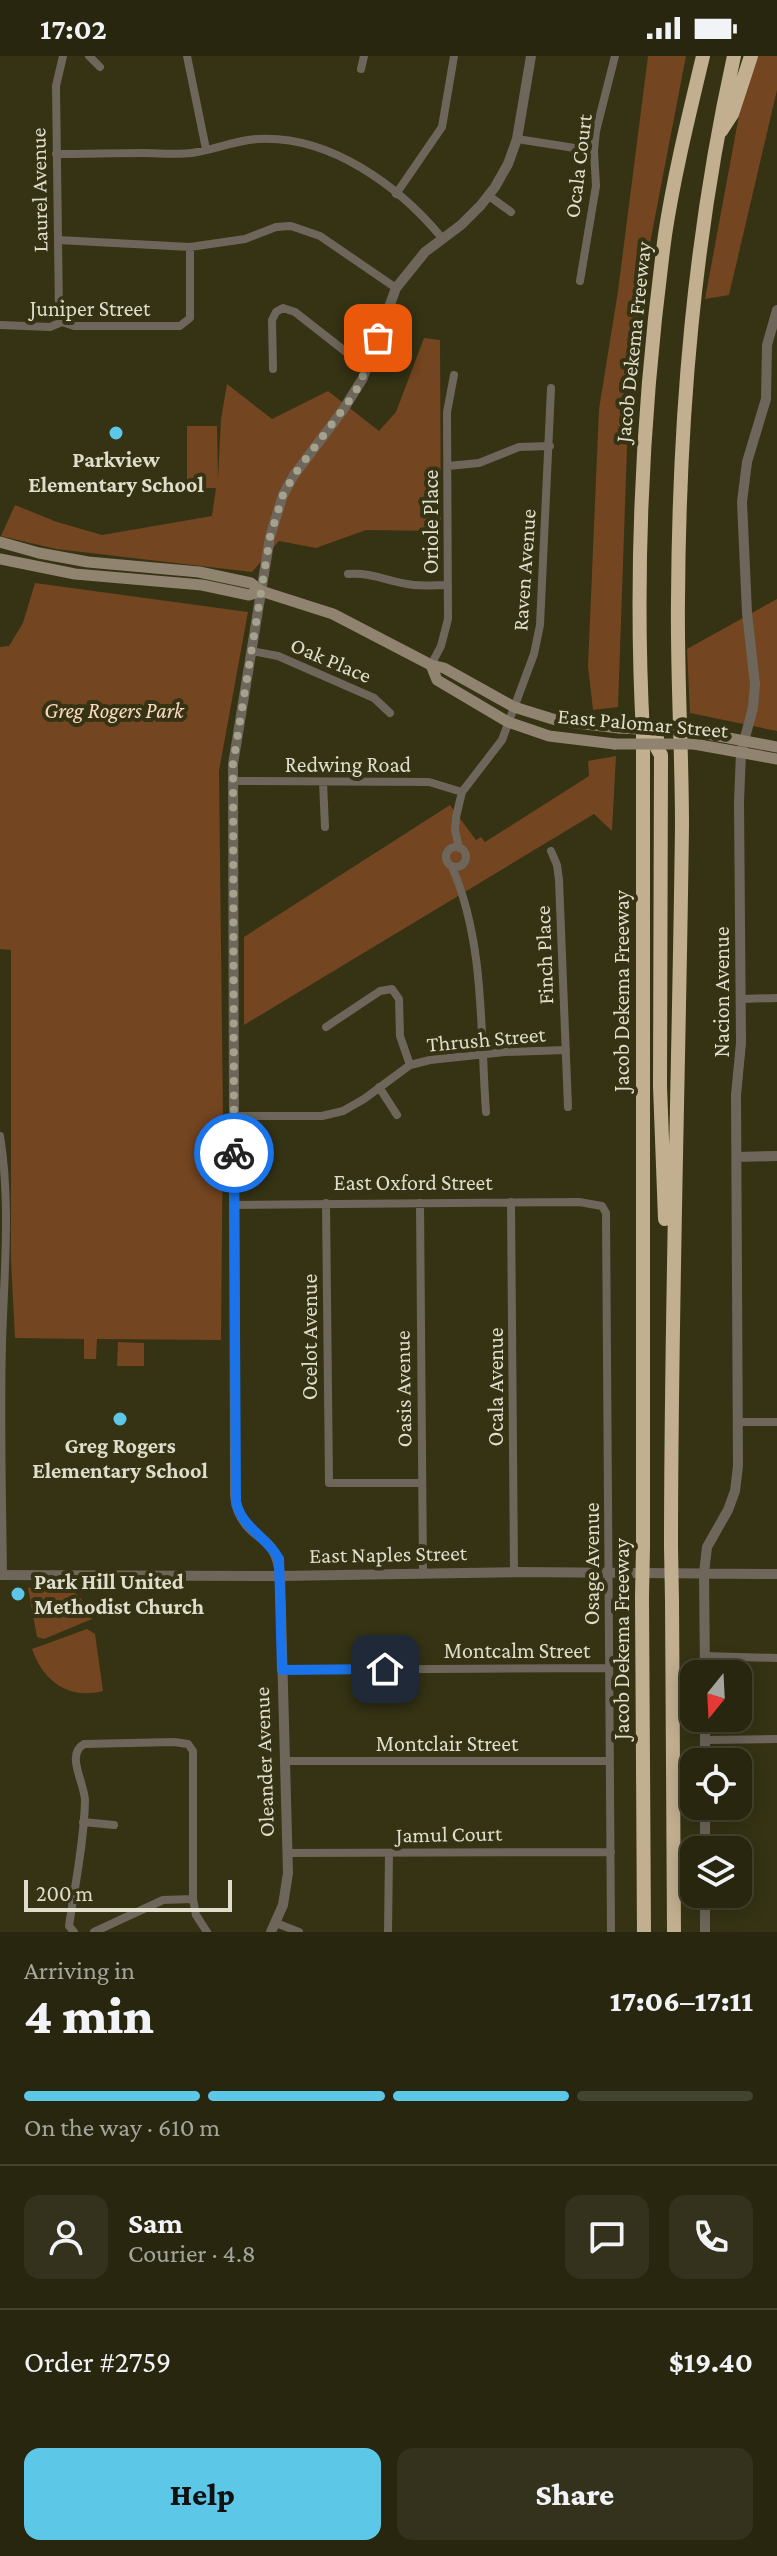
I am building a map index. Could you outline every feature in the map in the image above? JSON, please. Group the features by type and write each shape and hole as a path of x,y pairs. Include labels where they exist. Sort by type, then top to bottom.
{"highway":[{"path":"675,181 694,56"},
{"name":"Jacob Dekema Freeway","path":"644,1932 643,734 639,673 642,468 666,234 703,56"},
{"path":"674,1932 670,1356 681,903 682,743 678,604 681,473 698,251 715,142 734,56"},
{"path":"715,142 732,114 751,56"},
{"path":"657,741 651,756 670,1356"},
{"path":"643,1547 655,848"}],"main road":[{"name":"East Palomar Street","path":"0,542 88,562 199,572 251,583 261,591 333,614 431,665 444,668 514,707 559,721 619,728 657,741"},
{"path":"18,563 31,559 36,552"},
{"name":"East Palomar Street","path":"0,559 75,574 202,585 249,595 261,591"},
{"name":"East Palomar Street","path":"431,665 437,680 508,722 549,736 615,744 696,738 743,746 777,747"},
{"name":"East Palomar Street","path":"743,746 777,759"}],"street":[{"name":"Laurel Avenue","path":"62,322 59,315 56,86 63,56"},
{"path":"89,56 100,67"},
{"path":"187,56 206,149"},
{"path":"361,69 364,56"},
{"path":"396,194 442,127 454,56"},
{"name":"Oleander Avenue","path":"274,1927 286,1884 287,1853 279,1559 273,1548 246,1524 236,1502 233,764 274,521 283,495 294,475 355,393 396,288 411,267 461,225 489,196 508,164 517,139 531,56"},
{"name":"Ocala Court","path":"580,281 596,186 594,151 615,56"},
{"path":"56,154 192,153 254,139 281,139 307,144 348,160 421,213 442,238"},
{"path":"517,139 594,151"},
{"path":"489,196 511,212"},
{"path":"58,240 190,247 245,239 276,227 299,228 320,236 396,288"},
{"name":"Juniper Street","path":"0,325 50,327 62,322 74,326 180,326 190,318 190,247"},
{"path":"273,369 272,320 276,312 283,308 295,312 346,352 370,361"},
{"name":"Nacion Avenue","path":"705,1660 704,1573 707,1547 728,1510 735,1491 738,1466 736,1095 740,1067 741,999 739,802 743,746 753,708 755,684 747,613 744,480 772,381 767,345 777,310"},
{"name":"Oriole Place","path":"431,665 446,633 447,412 454,375"},
{"name":"Raven Avenue","path":"449,850 462,792 502,740 534,654 540,625 551,388"},
{"path":"448,466 479,463 519,447 550,446"},
{"path":"348,574 385,577 413,585 448,585"},
{"name":"Oak Place","path":"251,651 278,656 374,698 390,713"},
{"name":"Redwing Road","path":"232,781 429,782 462,792"},
{"path":"323,782 325,827"},
{"name":"Raven Avenue","path":"455,830 459,848"},
{"path":"465,895 445,859 449,850 459,848 466,854 463,865 465,895 474,940 486,1112"},
{"name":"Finch Place","path":"551,851 559,880 568,1107"},
{"path":"452,867 463,865"},
{"path":"326,1027 380,991 392,989 398,995 400,1036 410,1065"},
{"path":"741,999 777,998"},
{"name":"Thrush Street","path":"234,1116 329,1114 355,1105 410,1065 483,1054 566,1050"},
{"path":"379,1087 397,1115"},
{"path":"0,1136 4,1158 1,1575"},
{"path":"737,1157 777,1156"},
{"name":"Ocala Avenue","path":"511,1202 514,1572"},
{"name":"Ocelot Avenue","path":"326,1203 329,1483 422,1483"},
{"name":"Oasis Avenue","path":"420,1203 423,1574"},
{"name":"East Oxford Street","path":"233,1205 593,1203"},
{"name":"Osage Avenue","path":"593,1203 602,1206 606,1213 611,1932"},
{"path":"737,1422 777,1422"},
{"name":"East Naples Street","path":"1,1575 777,1574"},
{"path":"705,1656 777,1658"},
{"name":"Montcalm Street","path":"282,1670 609,1668"},
{"path":"705,1732 705,1748"},
{"path":"705,1740 777,1739"},
{"path":"74,1932 69,1926 85,1794 74,1756 78,1747 84,1744 174,1742 188,1744 193,1751 193,1899 196,1915 207,1932"},
{"name":"Montclair Street","path":"285,1761 609,1761"},
{"path":"83,1822 114,1825"},
{"name":"Jamul Court","path":"287,1853 611,1852"},
{"path":"388,1932 389,1853"},
{"path":"94,1932 163,1900 193,1899"},
{"path":"705,1908 705,1932"},
{"path":"274,1927 299,1932"}],"green space":[{"path":"648,56 686,56 640,295 629,390 618,707 593,710 588,666 599,409 618,291"},
{"path":"750,56 777,56 777,90 729,295 705,299"},
{"path":"424,338 440,340 441,531 366,530 316,548 279,541 252,572 56,549 1,536 15,505 102,535 212,516 216,488 187,488 187,426 217,426 218,479 221,419 227,384 272,419 328,391 379,431 396,412"},
{"name":"Greg Rogers Park","path":"35,583 248,612 219,771 223,1118 221,1340 97,1339 96,1359 84,1359 84,1339 15,1338 11,1260 11,950 0,949 0,647 9,646 23,623"},
{"path":"777,599 777,731 690,713 687,649"},
{"path":"616,756 612,831 594,814 244,1025 244,937 450,805 476,840 481,837 485,842 589,776 588,761"},
{"path":"118,1342 144,1343 144,1366 117,1366"},
{"path":"61,1584 81,1598 92,1619 44,1639 37,1637 28,1588"},
{"path":"87,1629 95,1634 103,1691 79,1693 50,1679 32,1649"}],"way so far":[{"path":"234,1153 233,764 270,537 283,495 294,475 355,393 378,338"}],"place":[{"name":"Parkview Elementary School","path":"116,433"},
{"name":"Greg Rogers Elementary School","path":"120,1419"},
{"name":"Park Hill United Methodist Church","path":"18,1594"}],"route":[{"path":"234,1153 236,1502 246,1524 269,1543 279,1559 282,1670 385,1669"}]}
